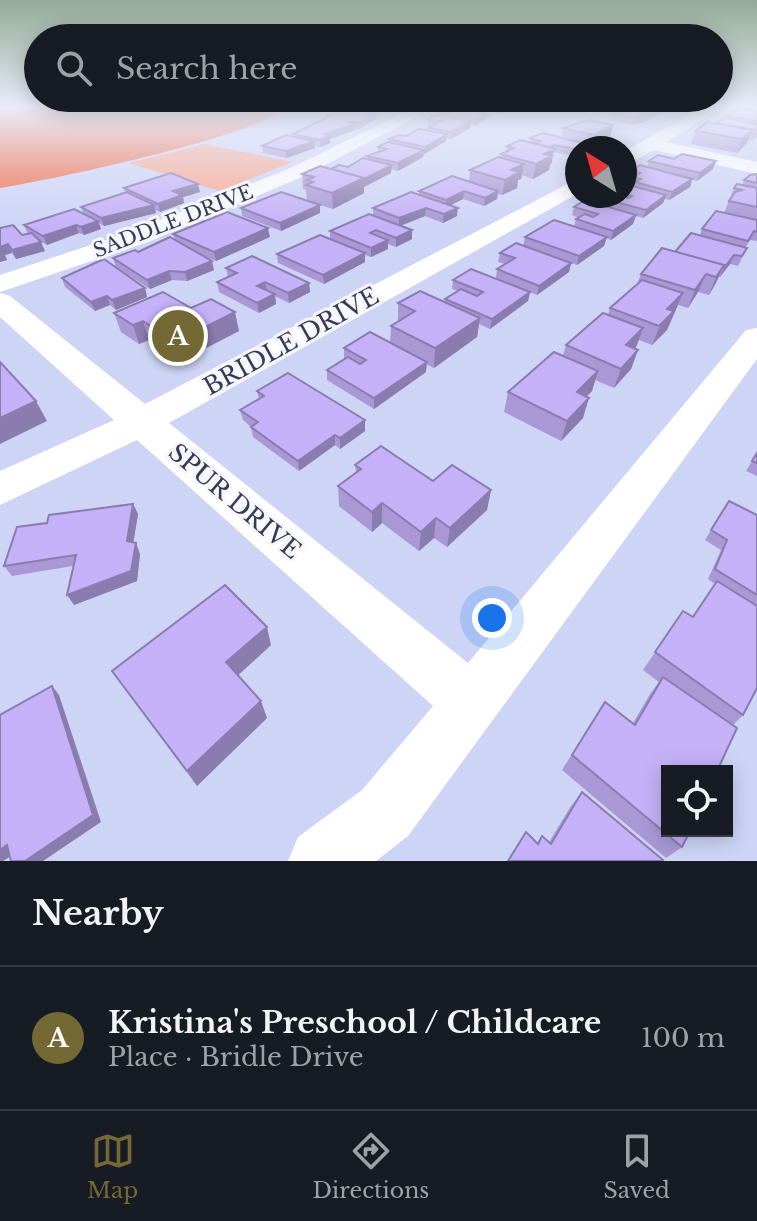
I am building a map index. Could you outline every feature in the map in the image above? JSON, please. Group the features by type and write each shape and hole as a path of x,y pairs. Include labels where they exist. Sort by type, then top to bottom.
{"street":[{"name":"SADDLE DRIVE","path":"0,284 139,237 295,173 347,147"},
{"path":"667,147 757,168"},
{"name":"BRIDLE DRIVE","path":"0,489 142,422 565,192"},
{"name":"SPUR DRIVE","path":"0,302 470,701"},
{"path":"322,861 385,813 757,337"}],"shaded area":[{"path":"0,147 181,147 105,167 0,188"},
{"path":"192,147 220,147 292,162 220,191 129,163"}],"building":[{"path":"268,147 297,147 286,151"},
{"path":"379,147 424,150 398,163 367,156 387,149"},
{"path":"511,147 555,149 544,154 552,156 536,164 501,154 514,148"},
{"path":"682,154 716,161 700,173 649,161 658,155 674,159"},
{"path":"498,157 524,164 511,170 520,172 505,180 470,170"},
{"path":"363,158 392,165 364,179 331,169 339,165 348,167"},
{"path":"640,165 692,179 672,192 637,183 641,179 637,178 640,173 637,172"},
{"path":"320,166 364,178 332,193 306,185 313,182 307,180 314,177 302,174"},
{"path":"171,173 198,184 173,191 182,195 158,204 124,188"},
{"path":"757,174 757,183 744,180 750,175"},
{"path":"452,176 498,191 485,198 464,191 446,200 419,191"},
{"path":"737,184 757,188 757,207 729,201 735,192 742,190 734,188"},
{"path":"637,187 666,195 646,210 637,208"},
{"path":"127,192 154,205 101,218 81,207"},
{"path":"281,192 320,205 280,223 241,208"},
{"path":"411,192 458,208 444,214 426,208 399,218 373,208"},
{"path":"577,208 612,208 636,215 613,231 576,219 585,214 593,217 598,214"},
{"path":"74,209 98,221 43,236 24,225"},
{"path":"716,211 757,220 757,232 754,231 748,241 702,229"},
{"path":"227,212 268,228 214,252 173,234"},
{"path":"369,214 412,230 396,238 376,230 370,233 388,240 371,248 330,231"},
{"path":"554,220 607,237 579,256 525,237"},
{"path":"13,225 22,235 32,233 41,242 12,250 8,244 0,247 0,228"},
{"path":"691,233 747,248 742,256 734,255 722,268 724,265 675,252"},
{"path":"320,235 365,253 323,275 277,254"},
{"path":"170,237 212,261 185,272 169,271 147,280 113,258 135,250 138,252"},
{"path":"516,243 571,263 539,286 497,269 515,258 500,253"},
{"path":"662,248 724,265 716,277 706,274 695,290 641,274"},
{"path":"252,256 309,283 288,293 265,282 257,286 275,294 257,303 217,282 237,273 226,268"},
{"path":"104,259 145,288 112,300 107,296 91,302 62,278"},
{"path":"471,269 530,292 492,319 445,299 461,289 477,296 483,292 453,280"},
{"path":"642,280 683,293 667,309 674,311 659,326 610,308"},
{"path":"420,291 480,318 435,348 391,326 415,311 398,303"},
{"path":"163,292 191,308 211,299 235,312 176,342 143,321 133,325 114,313"},
{"path":"603,313 643,328 626,345 638,350 621,369 566,345"},
{"path":"370,332 427,362 374,398 327,370 348,357 360,364 366,360 344,348"},
{"path":"554,352 598,371 577,392 589,398 567,421 508,392"},
{"path":"0,362 36,401 0,418"},
{"path":"288,373 365,420 340,438 335,435 298,461 251,427 258,422 240,410 264,396 257,391"},
{"path":"381,446 433,481 452,465 491,490 450,528 436,518 421,532 382,503 372,512 338,486 361,469 355,465"},
{"path":"729,501 757,515 757,595 715,569 727,540 711,530"},
{"path":"133,504 127,541 136,543 131,571 67,595 76,555 4,566 17,527 47,523 49,515"},
{"path":"717,581 757,606 757,688 743,715 655,652 683,611 693,617"},
{"path":"225,585 267,627 226,662 261,701 187,771 112,671"},
{"path":"663,677 737,728 720,765 661,765 661,829 572,755 605,702 635,725"},
{"path":"52,686 93,815 25,861 11,861 7,845 0,850 0,715"},
{"path":"582,792 663,860 508,861 526,832 538,844 542,836 551,844"},
{"path":"670,837 687,837 682,847"}],"place":[{"name":"Kristina's Preschool / Childcare","path":"178,336"}]}
